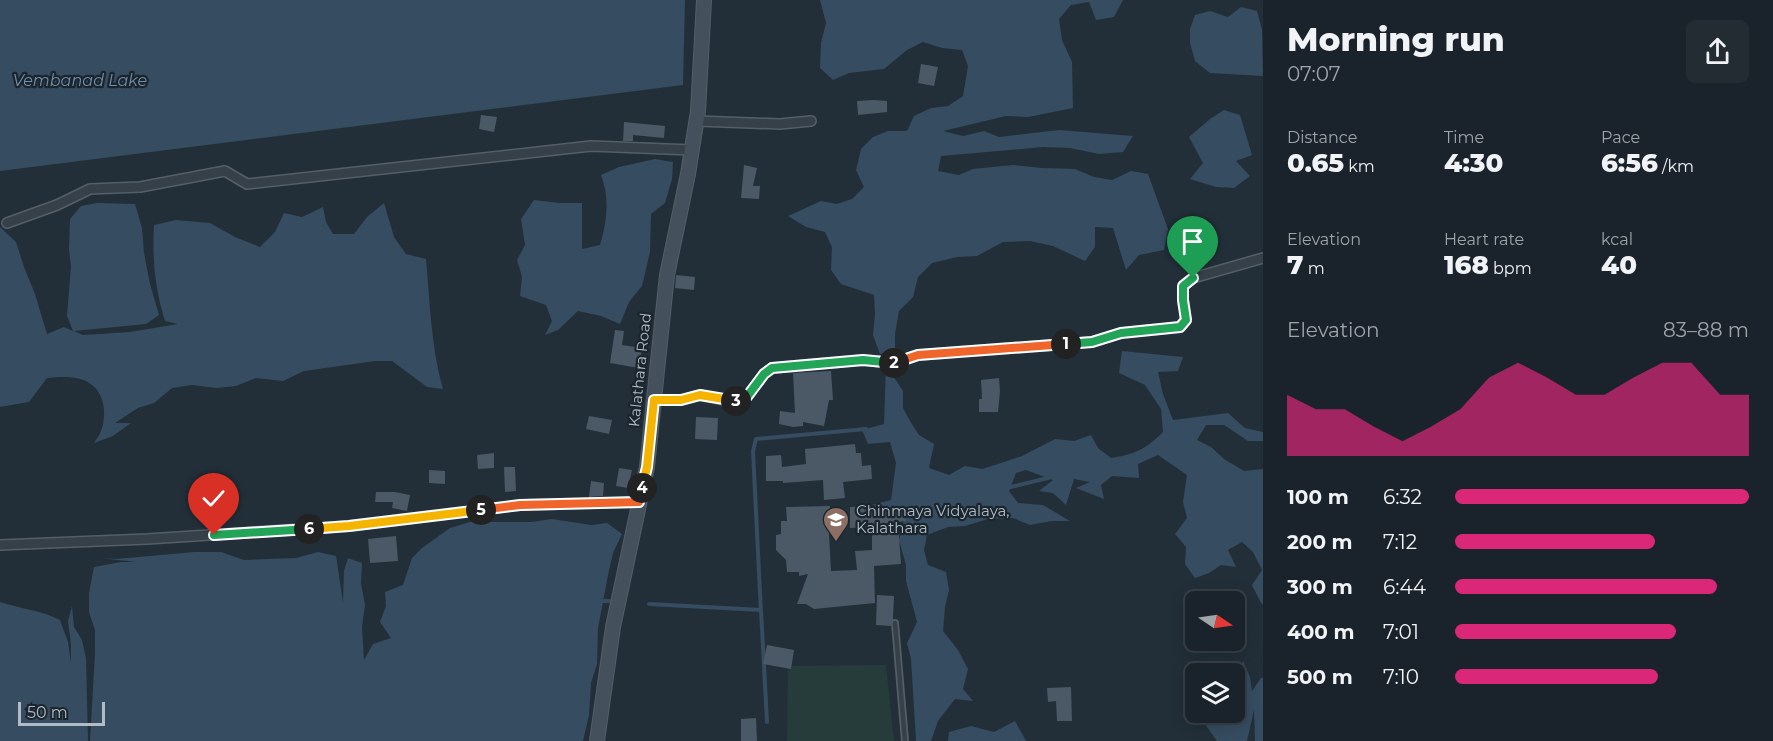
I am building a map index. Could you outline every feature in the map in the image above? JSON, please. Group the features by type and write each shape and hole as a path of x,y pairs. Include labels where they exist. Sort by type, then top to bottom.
{"street":[{"name":"Kalathara Road","path":"597,741 613,627 647,467 667,275 697,121 704,0"},
{"path":"697,121 780,124 811,121"},
{"path":"7,223 57,205 90,189 140,187 225,171 247,184 591,146 692,150"},
{"path":"654,400 681,400 700,395 734,402 746,398 764,374 772,368 863,360 895,363 918,355 1092,342 1121,333 1180,327 1186,320 1183,286 1193,278 1263,258"},
{"path":"0,545 147,539 349,526 520,505 639,502"}],"lane":[{"path":"895,623 905,741"}],"green space":[{"path":"886,665 894,741 787,741 788,666"}],"water":[{"name":"Vembanad Lake","path":"0,0 685,0 683,85 0,171"},
{"path":"820,0 1123,0 1114,17 1096,20 1089,2 1071,5 1059,19 1062,40 1072,62 1073,108 1028,117 1006,116 943,131 963,136 984,131 999,137 1059,130 1133,136 1123,152 1099,154 1070,148 1043,147 941,156 938,171 959,175 973,169 1013,165 1075,169 1094,177 1112,180 1131,171 1148,174 1168,229 1164,250 1139,255 1126,270 1113,228 1095,227 1095,247 1085,261 1053,246 1030,241 1003,242 977,256 957,257 932,263 918,277 913,297 899,311 895,350 880,354 873,335 874,295 841,284 831,270 832,247 825,232 806,227 788,216 821,201 837,204 852,199 864,187 856,170 861,149 873,137 888,131 907,131 914,116 931,108 948,106 963,96 968,66 962,50 942,48 923,42 907,50 884,69 849,73 833,80 820,68 821,43 826,23"},
{"path":"1241,7 1257,11 1262,30 1263,76 1210,73 1195,61 1190,43 1190,29 1195,15 1210,11 1228,17"},
{"path":"1224,110 1240,115 1252,155 1236,161 1250,176 1234,188 1216,187 1190,179 1203,163 1189,137"},
{"path":"655,159 673,162 672,179 665,203 651,214 650,252 642,286 629,302 620,324 601,316 578,311 558,330 545,335 552,321 546,305 520,296 522,277 517,260 525,245 521,219 534,200 582,203 582,249 600,245 606,210 606,193 601,175 619,167"},
{"path":"97,203 135,204 142,228 150,284 159,315 146,324 74,331 83,335 130,332 178,324 165,321 159,297 153,250 154,225 176,220 210,223 235,237 260,247 275,232 284,213 302,217 323,207 326,222 333,234 354,234 367,217 384,203 394,237 406,254 426,259 433,341 443,389 427,387 392,361 375,361 304,371 283,381 256,378 236,386 217,388 192,385 172,388 154,403 138,408 115,423 131,423 113,436 94,443 103,425 103,404 98,392 84,380 68,377 47,378 29,402 0,407 0,227 16,242 47,334 64,327 73,331 67,316 71,266 70,219 81,206"},
{"path":"1122,351 1183,357 1178,371 1158,372 1173,420 1228,413 1245,428 1263,432 1263,441 1248,441 1224,425 1206,425 1197,440 1211,447 1224,459 1244,471 1263,469 1263,605 1252,585 1262,570 1253,552 1242,542 1228,550 1236,567 1221,565 1195,578 1185,564 1186,547 1175,534 1187,518 1183,502 1187,475 1158,455 1138,464 1139,478 1112,476 1101,485 1104,499 1076,488 1090,482 1074,479 1066,505 1053,493 1039,491 1053,480 1026,470 1016,473 1009,491 1018,503 1043,505 1070,521 1030,525 1013,518 988,519 965,526 948,527 927,535 924,550 928,565 946,572 949,590 943,631 958,650 968,669 963,689 973,701 955,699 938,721 931,741 916,741 911,659 907,643 917,622 906,581 906,565 899,540 905,509 872,505 891,500 896,463 890,442 868,444 862,430 884,424 886,365 903,391 903,408 910,421 919,435 934,444 929,468 949,475 965,466 982,469 1022,456 1055,439 1074,441 1091,435 1098,448 1111,458 1133,453 1151,443 1163,432 1161,409 1145,385 1119,373"},
{"path":"552,519 591,525 607,523 622,534 613,553 598,628 597,664 591,683 589,715 583,741 90,741 95,630 89,612 89,593 94,567 136,562 100,558 221,552 244,560 296,558 318,552 336,556 343,602 344,571 348,558 362,563 361,583 365,605 362,627 364,660 373,644 391,638 380,622 386,606 385,592 403,585 412,558 422,548 450,528 470,522 531,522"},
{"path":"0,602 60,620 68,642 71,663 68,621 72,606 74,627 82,640 86,658 88,741 0,741"},
{"path":"1245,666 1252,691 1263,678 1263,741 1255,741 1254,710 1247,741 1217,741 1204,723 1245,723"},
{"path":"1015,721 1026,741 948,741 949,732 971,726 994,732"}],"building":[{"path":"921,64 938,67 934,86 918,83"},
{"path":"857,101 887,101 887,112 858,115"},
{"path":"481,115 497,117 494,132 479,129"},
{"path":"624,122 665,126 664,138 633,135 633,141 623,141"},
{"path":"744,165 757,168 753,186 760,186 759,199 741,198"},
{"path":"676,275 695,277 694,290 675,288"},
{"path":"615,330 624,331 622,345 642,348 639,368 610,363"},
{"path":"831,371 833,400 829,400 824,426 803,422 803,426 793,427 779,424 780,411 795,413 793,373"},
{"path":"999,378 998,412 979,412 979,399 982,399 981,380"},
{"path":"589,416 612,420 609,434 586,429"},
{"path":"696,417 718,418 717,440 695,439"},
{"name":"Chinmaya Vidyalaya, Kalathara","path":"855,444 856,453 861,453 862,466 871,465 872,479 843,482 845,498 824,500 823,480 783,483 783,481 766,481 766,456 781,455 782,467 806,464 805,449"},
{"path":"494,453 494,468 478,469 477,455"},
{"path":"504,467 515,467 516,491 505,492"},
{"path":"619,468 632,470 628,488 616,486"},
{"path":"429,470 445,471 445,484 429,483"},
{"path":"591,481 604,483 603,496 589,497"},
{"path":"376,492 410,495 407,511 392,508 393,502 375,502"},
{"path":"830,506 831,571 857,570 855,551 872,550 872,527 850,528 850,507 891,506 894,510 905,509 906,521 898,522 901,564 874,566 875,603 814,609 806,604 797,604 808,574 799,576 799,572 787,572 786,560 776,550 776,535 781,534 781,521 787,521 786,507"},
{"path":"396,536 398,561 370,563 368,539"},
{"path":"877,595 894,596 891,626 876,625"},
{"path":"767,645 794,650 791,669 763,664"},
{"path":"1071,687 1072,721 1057,721 1056,701 1048,702 1047,688"},
{"path":"756,718 757,741 741,741 741,719"}],"waterway":[{"path":"761,613 753,451 756,439 866,429"},
{"path":"1007,488 1052,477"},
{"path":"600,601 609,601"},
{"path":"649,604 761,610 767,722"}],"place":[{"name":"Chinmaya Vidyalaya, Kalathara","path":"836,543"}],"route":[{"path":"214,535 349,526 520,505 639,502 647,467 654,400 681,400 700,395 734,402 746,398 764,374 772,368 863,360 895,363 918,355 1092,342 1121,333 1180,327 1186,320 1183,286 1193,278"}]}
